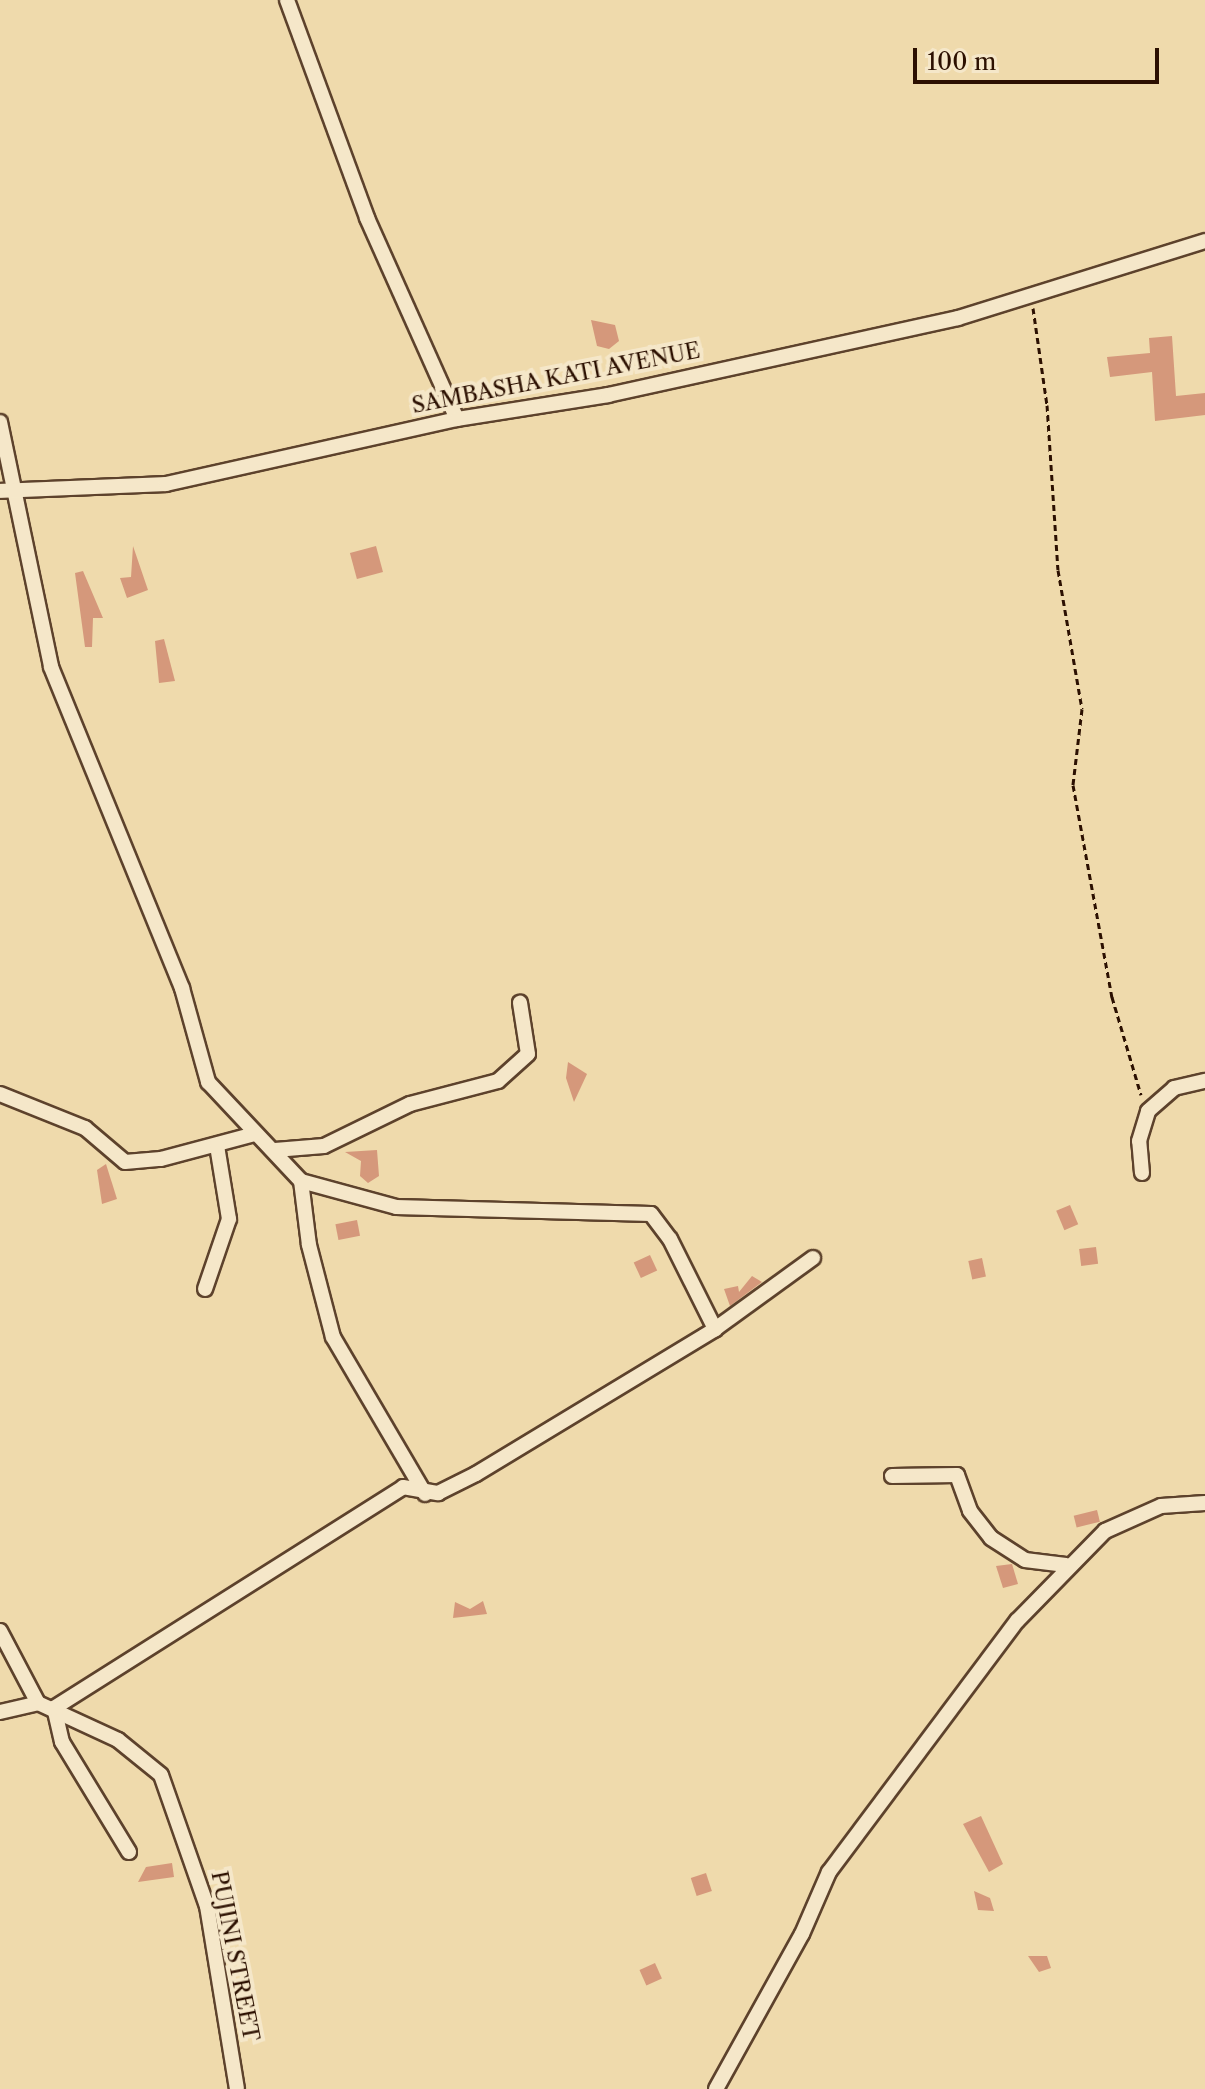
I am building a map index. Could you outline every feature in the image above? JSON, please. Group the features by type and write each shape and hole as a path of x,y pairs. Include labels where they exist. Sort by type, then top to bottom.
{"street":[{"path":"287,0 367,218 457,419"},
{"name":"SAMBASHA KATI AVENUE","path":"0,491 179,482 457,419 608,395 1031,297 1205,241"},
{"path":"0,422 18,489 51,667 182,988 211,1090 275,1150 301,1181 309,1245 333,1337 425,1494"},
{"path":"275,1150 324,1146 410,1104 498,1081 528,1054 520,1003"},
{"path":"1142,1173 1139,1141 1148,1111 1174,1088 1205,1081"},
{"path":"0,1094 85,1128 125,1162 217,1146 255,1134"},
{"path":"205,1289 229,1219 217,1146"},
{"path":"301,1181 396,1207 651,1214 670,1239 715,1329"},
{"path":"129,1852 62,1742 54,1708 403,1487 425,1494 454,1486 715,1329 813,1258"},
{"path":"892,1476 957,1475 970,1511 991,1538 1025,1560 1066,1565"},
{"path":"716,2089 838,1858 893,1793 1017,1621 1066,1565 1132,1515 1205,1503"},
{"path":"0,1631 38,1703 0,1712"},
{"name":"PUJINI STREET","path":"38,1703 118,1740 161,1775 207,1906 237,2089"}],"path":[{"path":"1031,297 1047,405 1058,570 1082,709 1073,785 1112,997 1148,1111"}],"building":[{"path":"591,320 615,325 619,341 609,349 597,346"},
{"path":"1172,336 1176,396 1205,393 1205,415 1155,421 1152,372 1110,377 1107,357 1150,353 1149,338"},
{"path":"133,546 148,590 127,598 120,578 131,577"},
{"path":"376,546 383,572 357,579 350,553"},
{"path":"83,571 103,618 93,618 92,647 85,647 75,573"},
{"path":"164,639 175,681 159,683 155,641"},
{"path":"568,1062 587,1074 574,1102 566,1078"},
{"path":"377,1150 379,1176 368,1183 360,1176 361,1161 345,1152"},
{"path":"106,1164 117,1199 102,1204 97,1170"},
{"path":"1070,1205 1078,1224 1064,1230 1056,1211"},
{"path":"357,1220 360,1236 338,1240 335,1224"},
{"path":"1096,1247 1098,1264 1081,1266 1079,1249"},
{"path":"650,1255 657,1270 641,1278 634,1263"},
{"path":"982,1258 986,1277 972,1279 968,1261"},
{"path":"752,1276 762,1282 730,1306 724,1289 738,1286 739,1292"},
{"path":"1097,1510 1100,1522 1077,1527 1074,1516"},
{"path":"1012,1564 1018,1584 1003,1588 996,1566"},
{"path":"483,1601 487,1614 453,1618 455,1602 470,1609"},
{"path":"981,1816 1003,1864 989,1872 963,1824"},
{"path":"172,1863 174,1877 138,1882 146,1867"},
{"path":"706,1873 712,1891 697,1896 691,1878"},
{"path":"974,1891 990,1898 994,1911 978,1910"},
{"path":"1028,1956 1047,1956 1051,1968 1039,1972"},
{"path":"655,1963 662,1979 646,1985 639,1970"}]}
